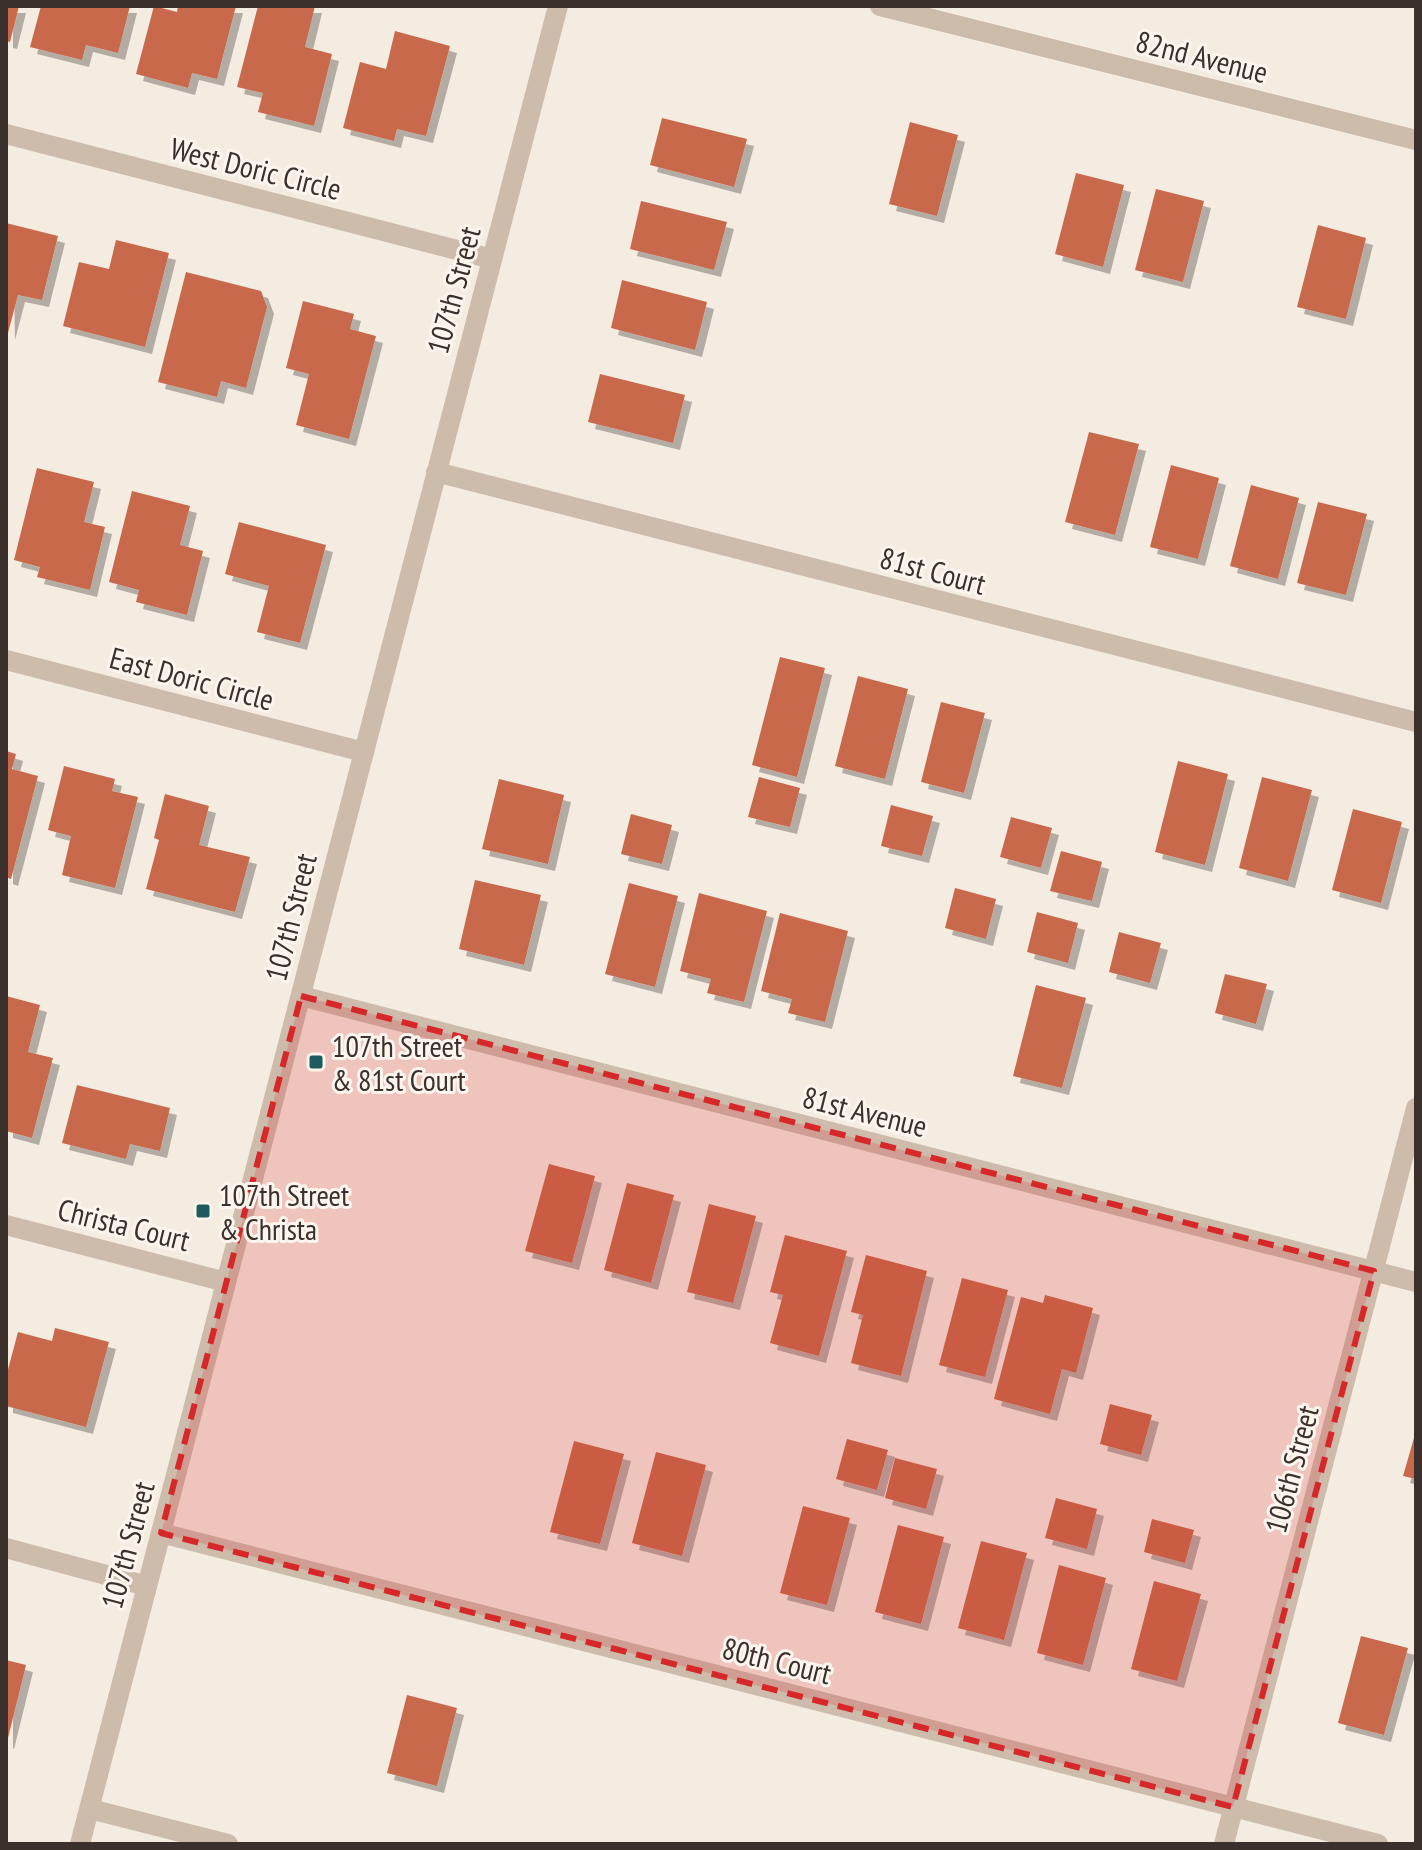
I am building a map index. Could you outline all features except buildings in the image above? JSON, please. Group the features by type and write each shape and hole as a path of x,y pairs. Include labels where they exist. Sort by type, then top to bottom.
{"street":[{"name":"107th Street","path":"80,1844 558,6"},
{"name":"82nd Avenue","path":"880,6 1416,140"},
{"name":"West Doric Circle","path":"6,134 492,259"},
{"name":"81st Court","path":"436,472 1416,722"},
{"name":"East Doric Circle","path":"6,660 364,752"},
{"name":"81st Avenue","path":"301,996 1416,1282"},
{"name":"106th Street","path":"1224,1844 1416,1108"},
{"name":"Christa Court","path":"6,1225 226,1282"},
{"name":"80th Court","path":"161,1533 1378,1844"},
{"path":"6,1548 147,1586"},
{"path":"90,1809 221,1843"}],"highlighted area":[{"path":"301,996 1374,1271 1233,1807 161,1533"}],"place":[{"name":"107th Street & 81st Court","path":"316,1062"},
{"name":"107th Street & Christa","path":"203,1211"}]}
